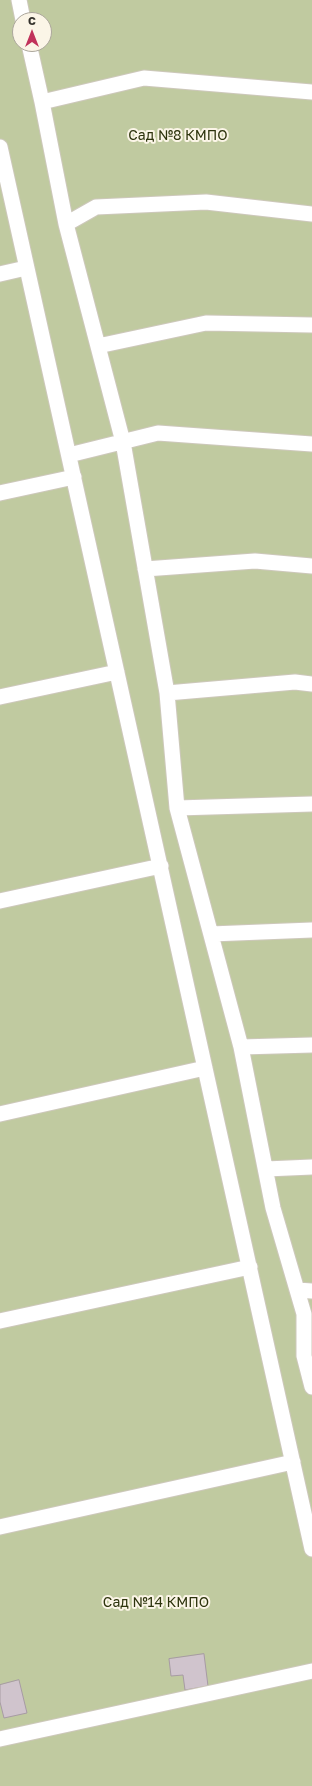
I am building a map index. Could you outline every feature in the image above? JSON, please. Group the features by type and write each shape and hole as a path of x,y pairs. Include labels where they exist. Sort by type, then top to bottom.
{"lane":[{"path":"19,0 21,12"},
{"path":"31,52 66,224 123,442 167,694 177,808 241,1047 273,1208 305,1290 304,1356 312,1387"},
{"path":"42,102 144,78 312,92"},
{"path":"0,147 312,1549"},
{"path":"66,224 96,206 206,202 312,214"},
{"path":"0,274 26,268"},
{"path":"98,346 206,323 312,325"},
{"path":"69,454 158,433 312,444"},
{"path":"0,493 74,477"},
{"path":"146,569 255,561 312,566"},
{"path":"0,697 117,672"},
{"path":"167,694 295,682 312,684"},
{"path":"177,808 312,804"},
{"path":"0,901 160,866"},
{"path":"211,934 312,930"},
{"path":"241,1047 312,1045"},
{"path":"0,1114 205,1068"},
{"path":"266,1169 312,1167"},
{"path":"0,1321 250,1267"},
{"path":"0,1527 293,1462"},
{"path":"0,1739 312,1671"}],"green space":[{"name":"Сад №14 КМПО","path":"0,0 312,0 312,1786 0,1786"}],"building":[{"path":"204,1654 208,1686 185,1690 183,1675 171,1676 169,1659"},
{"path":"19,1680 27,1713 4,1718 0,1702 0,1685"}],"park label":[{"name":"Сад №8 КМПО","path":"178,136"}]}
